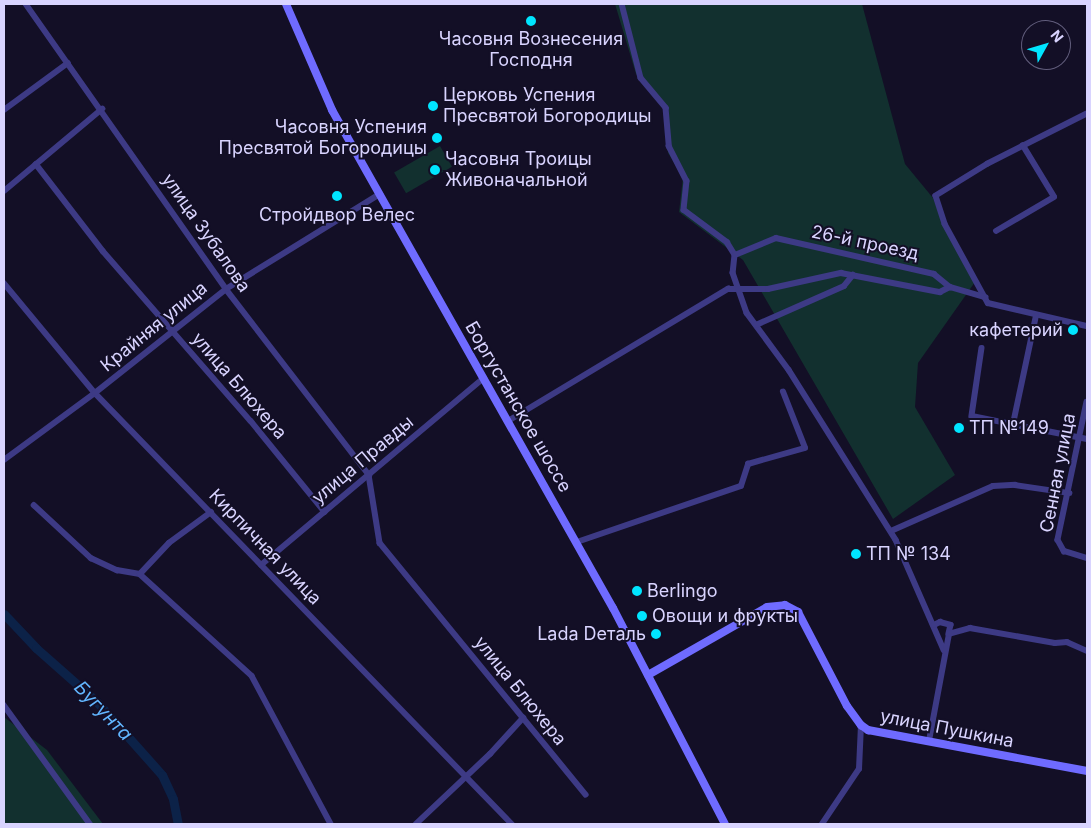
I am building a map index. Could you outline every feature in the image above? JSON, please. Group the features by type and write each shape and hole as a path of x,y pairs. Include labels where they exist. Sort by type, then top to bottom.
{"street":[{"name":"улица Зубалова","path":"26,4 102,109 226,289 369,475"},
{"name":"Боргустанское шоссе","path":"286,4 332,110 577,542 725,824"},
{"path":"622,4 641,78 666,108 669,146 687,181 684,210 727,242 735,254 733,273 756,325 789,370 891,531 944,650"},
{"path":"4,110 68,64"},
{"path":"4,191 102,109"},
{"path":"987,300 946,224 936,196 1023,146 1087,114"},
{"path":"996,231 1054,197 1023,146"},
{"name":"улица Блюхера","path":"36,164 172,334 251,421 325,512"},
{"name":"Крайняя улица","path":"4,460 172,334 226,289 380,194"},
{"name":"26-й проезд","path":"735,254 776,238 934,274 950,287 987,300 1036,316 1087,326"},
{"path":"508,421 728,290 738,288 768,289 840,273 940,292 950,287"},
{"path":"756,325 844,286 853,275"},
{"name":"Кирпичная улица","path":"4,283 95,393 512,824"},
{"path":"1012,424 1036,316"},
{"path":"982,348 972,416 1084,438"},
{"name":"улица Правды","path":"262,565 484,378"},
{"path":"577,542 741,486 748,464 805,448 783,392"},
{"name":"Сенная улица","path":"1087,402 1084,438 1058,540 1061,549 1070,555 1087,558"},
{"name":"улица Блюхера","path":"369,475 380,543 586,795"},
{"path":"891,531 992,486 1015,485 1069,493"},
{"path":"34,505 91,558 117,570 140,574 252,676 331,824"},
{"path":"140,574 169,543 210,512"},
{"name":"улица Пушкина","path":"648,675 767,607 785,605 798,612 804,620 847,706 861,726 877,732 1087,771"},
{"path":"929,741 944,650 951,624 940,622 934,625"},
{"path":"949,634 970,628 1055,643 1067,642 1087,651"},
{"path":"4,705 90,824"},
{"path":"416,824 466,777 523,718"},
{"path":"822,824 859,769 861,726"}],"green space":[{"path":"615,4 862,4 905,164 933,198 944,226 975,282 918,363 915,407 955,475 893,519 743,260 679,212 683,177 668,153 665,109 636,74"},
{"path":"440,146 452,167 406,193 394,172"},
{"path":"4,717 47,750 103,824 4,824"}],"waterway":[{"name":"Бугунта","path":"4,614 36,648 97,702 162,775 173,799 178,824"}],"place":[{"name":"Часовня Вознесения Господня","path":"531,21"},
{"name":"Церковь Успения Пресвятой Богородицы","path":"433,106"},
{"name":"Часовня Успения Пресвятой Богородицы","path":"437,138"},
{"name":"Часовня Троицы Живоначальной","path":"435,170"},
{"name":"Стройдвор Велес","path":"337,196"},
{"name":"кафетерий","path":"1073,330"},
{"name":"ТП №149","path":"959,428"},
{"name":"ТП № 134","path":"856,554"},
{"name":"Berlingo","path":"637,591"},
{"name":"Овощи и фрукты","path":"642,616"},
{"name":"Lada Dеталь","path":"656,634"}]}
